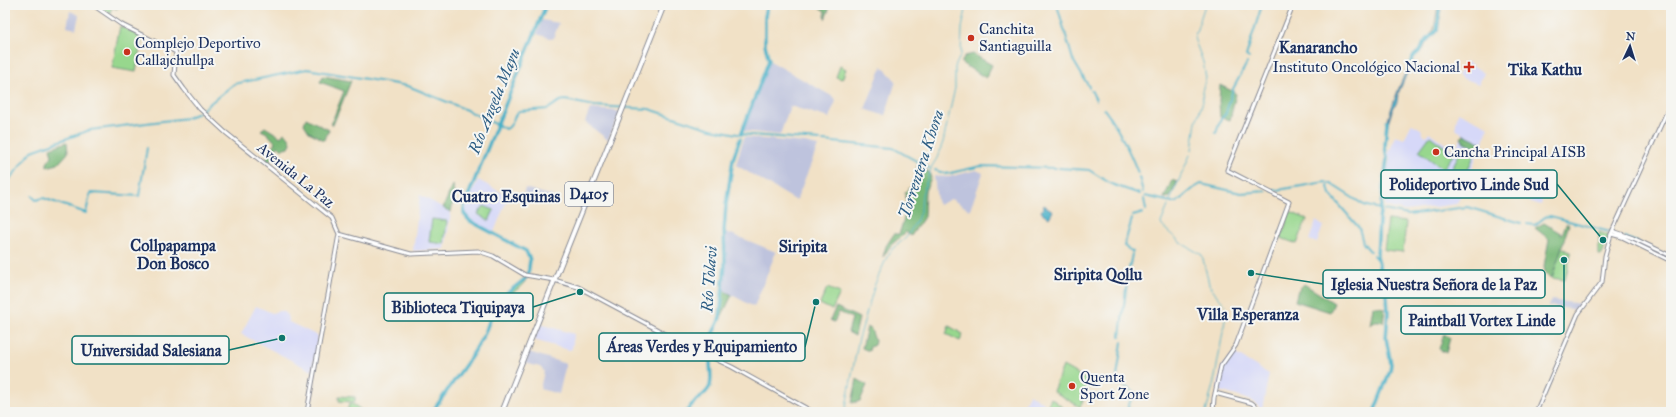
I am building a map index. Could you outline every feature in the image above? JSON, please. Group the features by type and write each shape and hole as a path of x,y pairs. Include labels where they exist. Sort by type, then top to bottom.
{"main road":[{"name":"Avenida La Paz","path":"94,5 122,25 176,52 174,75 201,110 225,132 332,218 340,234"},
{"name":"D4105","path":"502,412 664,5"},
{"path":"1213,412 1215,393 1221,366 1236,345 1289,202 1227,170 1293,5"},
{"path":"1536,412 1578,314 1602,282 1605,256 1612,232 1671,103"},
{"path":"1612,232 1633,238 1671,256"},
{"path":"1612,232 1671,261"},
{"path":"307,412 340,234 411,254 478,251 493,256 525,276 554,280 578,287 674,339 732,367 813,412"},
{"path":"1215,393 1252,403 1262,412"}],"shaded area":[{"path":"70,11 79,15 76,29 67,27"},
{"path":"542,20 559,23 553,39 537,34"},
{"path":"770,61 835,98 836,101 829,118 790,106 780,135 743,131"},
{"name":"Instituto Oncológico Nacional","path":"1466,61 1484,73 1479,84 1464,79 1458,75"},
{"path":"882,66 896,81 885,116 865,109"},
{"path":"590,109 617,111 620,113 608,140 585,122"},
{"path":"1458,112 1489,127 1457,204 1405,211 1385,206 1386,177 1390,159 1388,155 1396,136 1404,139 1412,124 1421,129 1423,134 1426,136 1429,132 1454,150 1464,134 1455,129"},
{"path":"744,137 805,143 818,146 797,199 795,200 736,165"},
{"path":"976,170 983,173 970,210 951,199 939,205 937,201 934,176 949,177"},
{"path":"478,180 506,195 506,202 494,232 473,221 466,214 465,210"},
{"path":"525,188 553,196 548,206 523,195"},
{"path":"1528,188 1544,192 1541,205 1525,200"},
{"path":"420,195 451,212 445,249 413,251"},
{"path":"1316,221 1323,226 1317,243 1309,240"},
{"path":"726,232 776,252 754,307 723,290 726,266"},
{"path":"1551,300 1582,304 1578,310 1549,306"},
{"path":"256,306 272,313 282,311 286,313 289,322 318,336 312,371 241,334"},
{"path":"540,324 574,334 572,349 569,350 534,340"},
{"path":"529,352 566,364 559,394 540,389 544,371 540,367 525,363"},
{"path":"1234,353 1269,374 1262,410 1253,401 1217,390 1222,367"},
{"path":"1029,394 1044,403 1040,412 1021,412"}],"green space":[{"path":"97,5 123,5 123,7 118,6 117,9 112,7 110,13"},
{"path":"831,5 825,19 825,11 817,6"},
{"name":"Complejo Deportivo Callajchullpa","path":"120,26 142,37 136,72 112,68"},
{"path":"973,54 992,65 986,78 961,63 965,56"},
{"path":"840,66 846,69 842,79 836,77"},
{"path":"323,76 351,81 333,125 331,124 344,91 320,82"},
{"path":"1220,85 1236,94 1230,120 1220,117"},
{"path":"306,118 329,130 324,140 309,132 304,124"},
{"path":"265,127 281,137 284,133 289,137 291,143 289,147 282,150 278,146 269,163 266,160 275,142 267,133 261,130"},
{"path":"1464,134 1482,143 1479,149 1464,142 1461,138"},
{"name":"Cancha Principal AISB","path":"1430,136 1454,154 1443,169 1419,151"},
{"path":"67,142 68,153 58,164 47,167 47,163 52,156 50,148"},
{"path":"1462,148 1475,154 1464,178 1450,172"},
{"path":"917,166 929,172 931,178 925,191 924,217 911,236 906,232 891,245 883,257 886,246 894,234 899,234 905,213 905,192 917,181"},
{"path":"1172,180 1177,182 1170,197 1164,198"},
{"path":"453,184 454,197 451,212 443,208"},
{"path":"484,206 494,210 489,221 478,214"},
{"path":"1290,212 1307,219 1297,244 1281,238"},
{"path":"432,219 447,221 444,244 429,242"},
{"path":"1388,220 1406,222 1403,252 1384,250"},
{"path":"1544,223 1562,234 1566,224 1569,224 1552,278 1545,273 1544,266 1549,239 1535,228"},
{"path":"1599,232 1609,236 1602,255 1599,255"},
{"path":"1562,247 1571,253 1565,280 1552,278"},
{"path":"527,278 518,289 498,303 505,295"},
{"path":"1304,284 1334,303 1330,312 1295,301 1298,290"},
{"path":"827,288 840,293 832,310 820,304"},
{"path":"723,290 732,295 721,318"},
{"path":"1373,306 1385,308 1383,323 1381,321 1375,321 1370,325"},
{"path":"836,307 859,318 855,336 848,332 852,318 839,312 834,322 830,320"},
{"path":"1528,322 1536,326 1533,336 1526,333"},
{"path":"949,326 963,334 960,341 946,334"},
{"path":"867,327 871,329 875,341 874,345 870,347 869,351 862,348"},
{"path":"1444,334 1450,338 1446,353 1439,349"},
{"name":"Quenta Sport Zone","path":"1063,366 1091,382 1080,407 1053,391"},
{"path":"857,379 867,385 860,401 852,403"},
{"path":"339,396 355,397 355,402 339,401"},
{"path":"1051,398 1068,412 1045,412"},
{"path":"349,404 353,404 364,412 347,412"}],"sand":[{"path":"1438,5 1442,5 1438,31 1426,43 1423,50 1412,59 1414,54 1421,49 1434,29"}],"water":[{"path":"1412,59 1398,94 1397,102 1386,127 1397,93"},
{"path":"1044,205 1053,211 1049,218 1041,212"}],"waterway":[{"name":"Río Angela Mayu","path":"464,206 546,5"},
{"name":"Río Tolavi","path":"741,134 769,60 765,45 765,17 767,5"},
{"name":"Torrentera Khora","path":"845,412 858,342 875,284 887,257 893,248 906,238 917,220 921,209 922,194 932,166 937,158 943,142 955,88 955,67 961,54 962,28 967,5"},
{"path":"1057,5 1073,60 1089,87"},
{"path":"1192,150 1196,122 1203,101 1202,91 1206,78 1203,62 1194,38 1205,5"},
{"path":"1249,58 1246,56 1262,5"},
{"path":"1410,63 1414,56 1421,50 1424,43 1437,30 1440,5"},
{"path":"1216,133 1221,119 1226,113 1233,89 1247,63"},
{"path":"5,182 10,179 32,151 90,130 187,118 198,113 234,84 307,69 408,86 462,108 506,129 509,128 519,111 548,109 560,101 565,100 594,106 649,109 711,129 738,134 820,140"},
{"path":"1091,90 1096,100"},
{"path":"1104,109 1123,140 1138,173"},
{"path":"1374,412 1390,371 1391,364 1386,338 1388,312 1387,295 1385,281 1380,271 1377,255 1379,220 1387,159 1385,146 1387,122"},
{"name":"Río Tolavi","path":"687,412 692,404 708,390 711,383 710,361 707,356 707,350 708,344 720,317 725,264 724,230 726,205 733,159 740,139"},
{"path":"823,141 893,148 929,168"},
{"path":"32,196 36,200 43,198 86,213 90,194 92,193 139,196 147,148"},
{"path":"1169,203 1190,155"},
{"path":"935,170 946,174 981,166 1056,168"},
{"path":"1059,168 1089,170 1111,184 1140,194"},
{"path":"1139,177 1143,192"},
{"path":"1272,191 1325,182 1331,184 1364,205 1380,209"},
{"path":"1145,196 1176,203 1201,184 1241,193 1267,191"},
{"path":"1328,186 1330,194 1359,228 1363,243 1370,251"},
{"path":"1144,199 1146,210"},
{"path":"1168,206 1161,223 1162,226 1181,243 1202,255 1209,284 1226,306"},
{"path":"1384,210 1408,215 1467,207 1521,223"},
{"name":"Río Angela Mayu","path":"464,209 464,214 470,221 526,251 530,260 528,275"},
{"path":"1133,216 1143,213"},
{"path":"1527,224 1535,225 1545,217 1550,216 1610,232"},
{"path":"1132,219 1124,246 1133,252"},
{"path":"1625,237 1671,259"},
{"path":"1120,336 1132,254"},
{"path":"1373,255 1378,261"},
{"name":"Río Angela Mayu","path":"432,412 471,357 485,333 496,302 526,278"},
{"path":"1206,412 1215,377 1227,309"},
{"path":"1117,377 1122,342"},
{"path":"1116,381 1134,392 1126,412"}],"place":[{"name":"Canchita Santiaguilla","path":"971,38"},
{"name":"Complejo Deportivo Callajchullpa","path":"127,52"},
{"name":"Instituto Oncológico Nacional","path":"1469,67"},
{"name":"Cancha Principal AISB","path":"1436,152"},
{"name":"Polideportivo Linde Sud","path":"1603,240"},
{"name":"Paintball Vortex Linde","path":"1564,260"},
{"name":"Iglesia Nuestra Señora de la Paz","path":"1251,273"},
{"name":"Biblioteca Tiquipaya","path":"580,292"},
{"name":"Áreas Verdes y Equipamiento","path":"816,302"},
{"name":"Universidad Salesiana","path":"282,338"},
{"name":"Quenta Sport Zone","path":"1072,386"}],"district":[{"name":"Kanarancho","path":"1318,47"},
{"name":"Tika Kathu","path":"1545,69"},
{"name":"Cuatro Esquinas","path":"506,196"},
{"name":"Siripita","path":"803,246"},
{"name":"Collpapampa Don Bosco","path":"173,254"},
{"name":"Siripita Qollu","path":"1098,274"},
{"name":"Villa Esperanza","path":"1248,314"}]}
